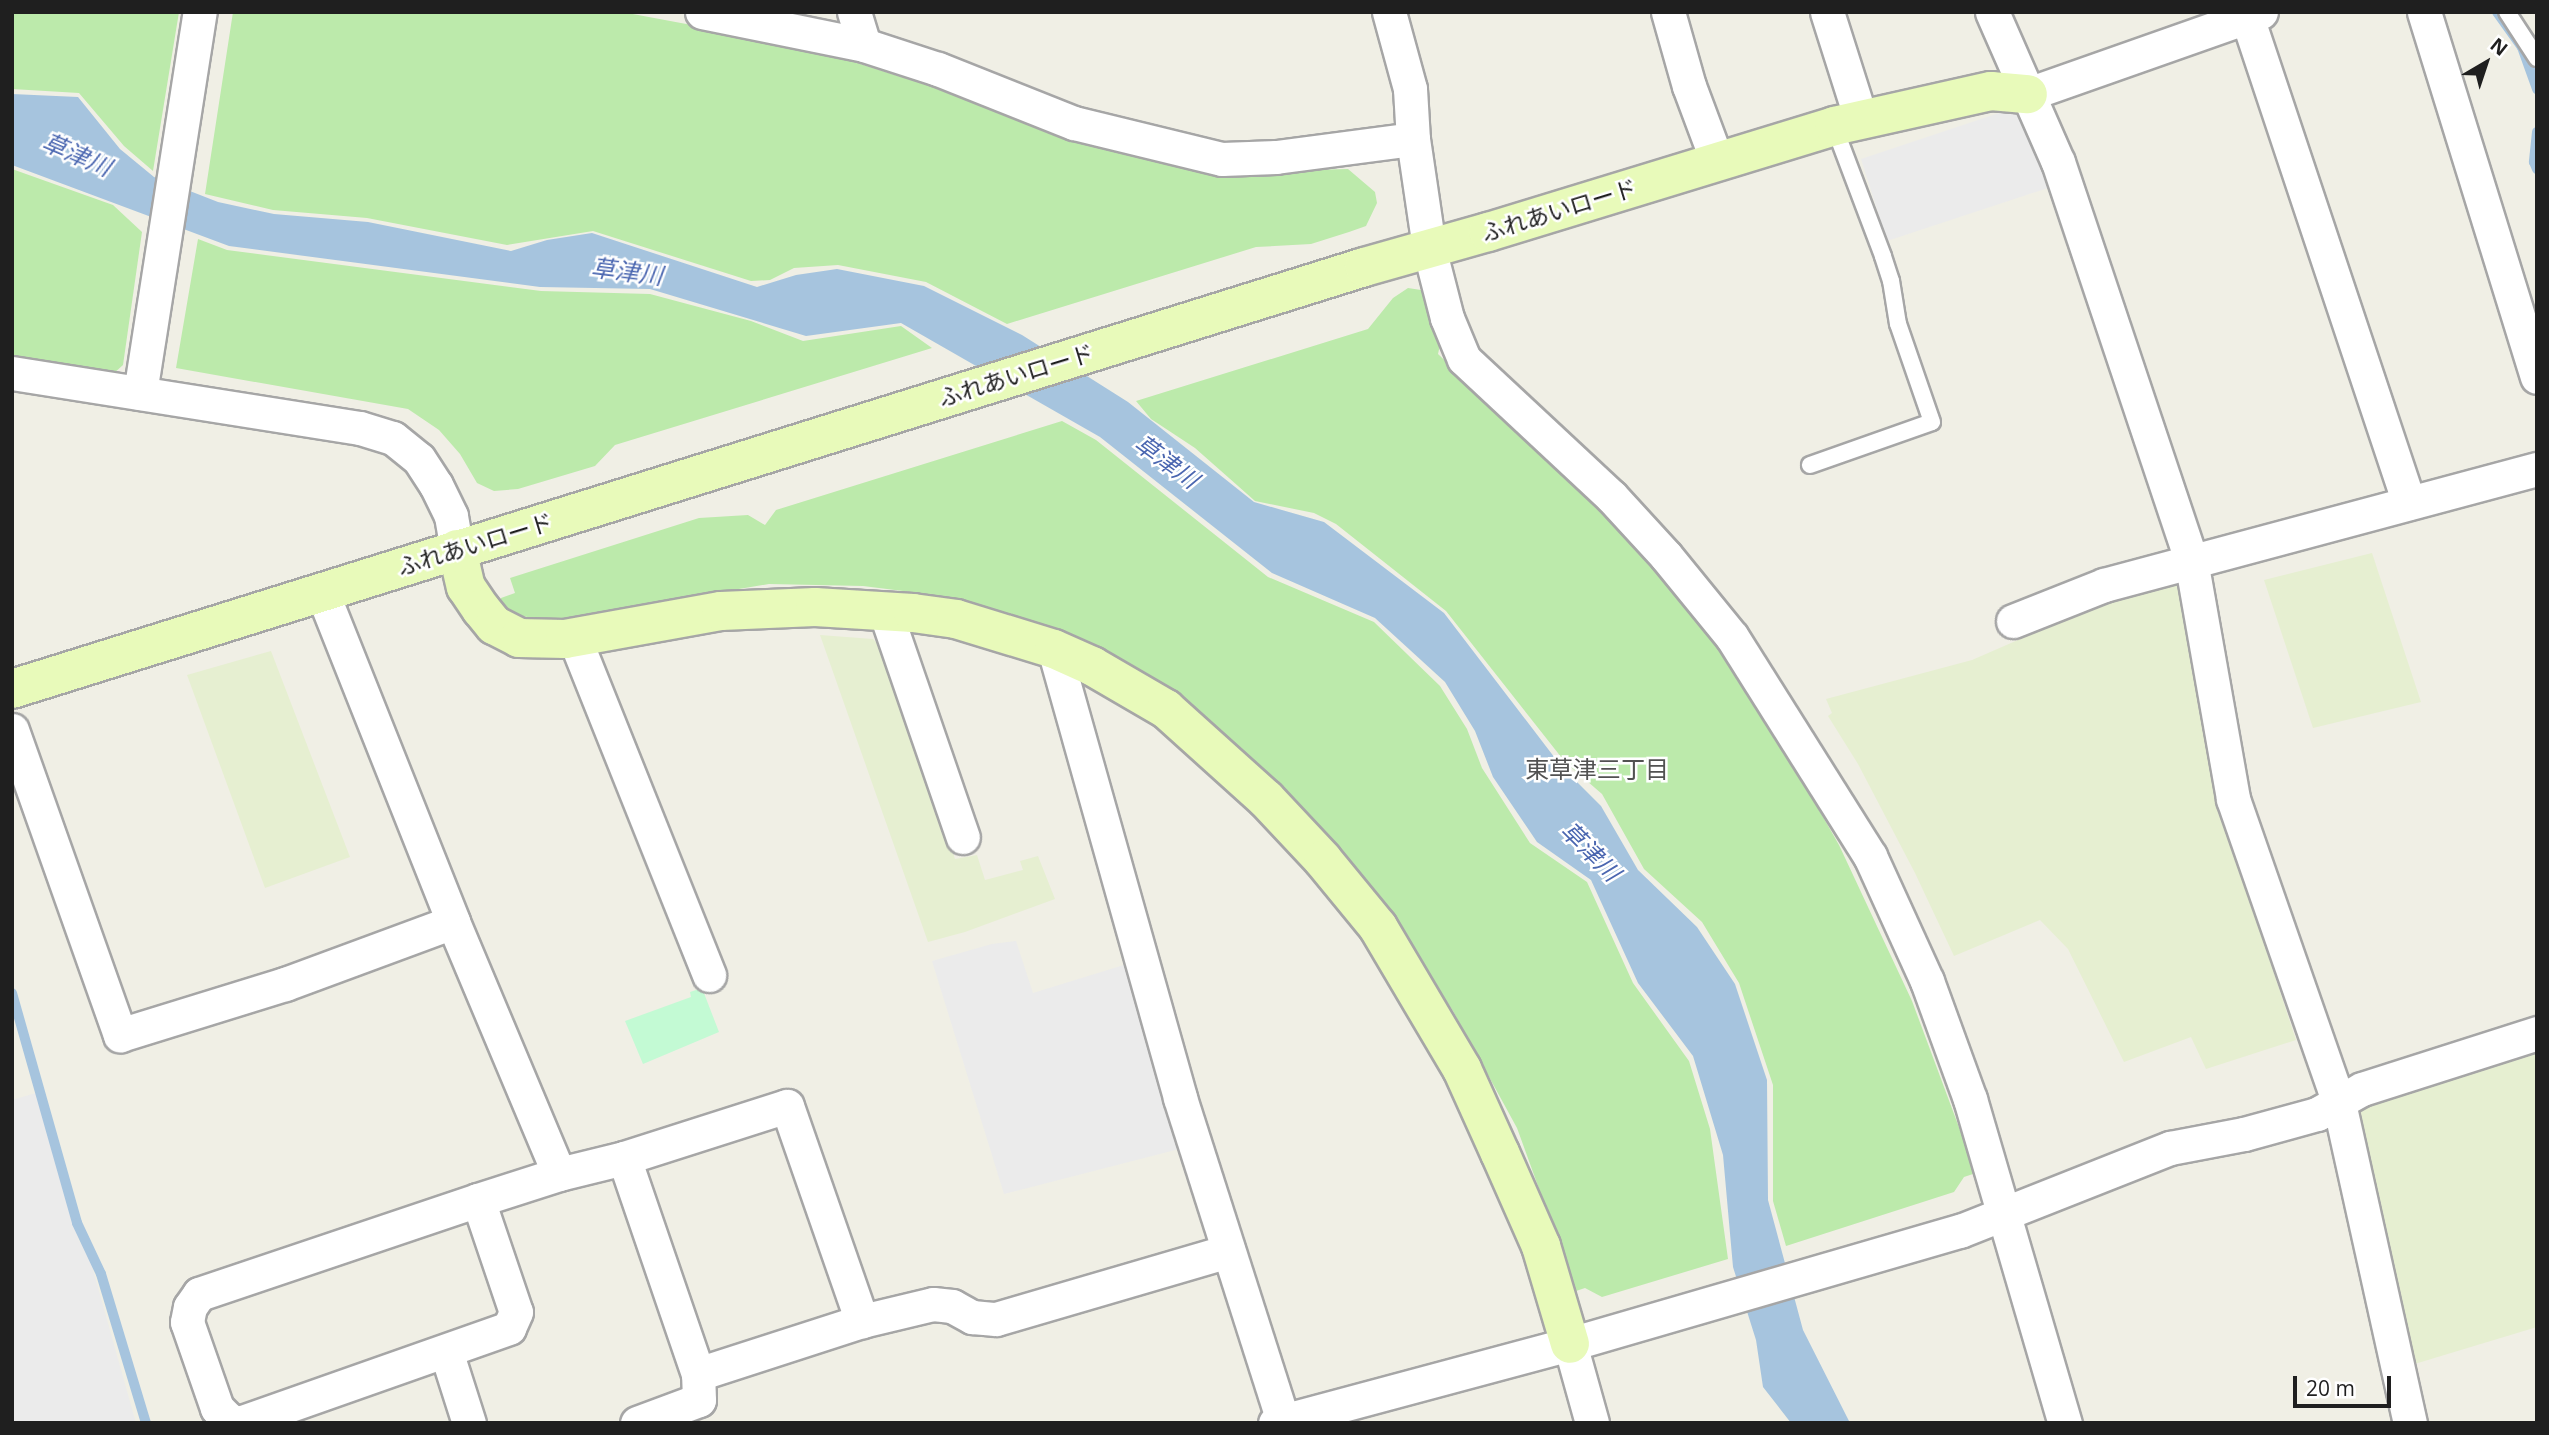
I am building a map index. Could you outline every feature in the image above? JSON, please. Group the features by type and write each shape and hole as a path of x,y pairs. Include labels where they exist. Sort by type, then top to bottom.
{"street":[{"path":"140,393 200,12"},
{"path":"702,12 864,45 938,69 1074,123 1222,159 1276,158 1413,139"},
{"path":"855,12 864,45"},
{"path":"1389,12 1410,89 1413,139 1429,248 1447,318 1464,359 1611,496 1666,556 1731,637 1870,856 1932,994 1970,1099 2065,1423"},
{"path":"1668,12 1689,86 1717,161"},
{"path":"1827,12 1847,123"},
{"path":"1992,12 2059,162 2191,560 2232,799 2339,1103 2410,1423"},
{"path":"2424,12 2537,377"},
{"path":"2028,94 2239,16 2409,503"},
{"name":"ふれあいロード","path":"12,689 1304,286 1717,161 1847,123 1991,91 2028,94"},
{"path":"12,373 360,428 393,438 419,459 436,485 451,516 466,587 494,625 519,638 541,640 574,637 721,611 815,607 886,611 956,619 1054,649 1092,666 1145,696 1198,736 1294,829 1378,927 1426,1004 1484,1117 1541,1246 1592,1423"},
{"path":"2013,621 2104,585 2537,469"},
{"path":"322,592 453,922 559,1174"},
{"path":"886,611 963,837"},
{"path":"574,637 709,975"},
{"path":"1054,649 1180,1098 1279,1421 1570,1345 1961,1231 2170,1148 2318,1114 2362,1089 2537,1033"},
{"path":"12,730 120,1035 285,984 453,922"},
{"path":"478,1200 516,1312 509,1328 239,1423 229,1420 217,1408 187,1322 190,1307 199,1294 478,1200 559,1174 624,1158 787,1106 862,1321"},
{"path":"624,1158 698,1374 699,1400 637,1423"},
{"path":"698,1374 862,1321 933,1304 952,1306 972,1317 996,1319 1228,1251"},
{"path":"446,1351 470,1423"}],"lane":[{"path":"2507,12 2537,58"},
{"path":"1810,465 1932,422 1898,324 1891,281 1847,123"}],"green space":[{"path":"12,12 179,12 153,171 124,146 79,93 12,89"},
{"path":"233,12 622,12 804,46 936,88 1066,137 1176,165 1231,172 1348,169 1375,192 1377,203 1366,226 1349,232 1311,244 1256,247 1007,324 926,282 838,265 794,268 770,280 751,281 593,231 507,245 367,218 273,210 205,194"},
{"path":"12,169 113,205 142,232 123,365 112,375 12,359"},
{"path":"198,239 227,250 541,291 650,294 751,321 803,341 901,326 932,348 615,445 595,466 518,489 494,491 477,483 460,454 439,430 408,409 176,368"},
{"path":"1408,288 1421,290 1440,345 1438,354 1633,540 1718,645 1765,715 1839,845 1912,1001 1976,1173 1964,1177 1954,1192 1786,1246 1773,1201 1773,1085 1739,983 1702,922 1644,869 1602,794 1565,762 1446,611 1336,524 1314,513 1255,501 1195,448 1151,419 1136,401 1368,329 1393,298"},
{"path":"1062,421 1096,440 1268,577 1374,622 1440,686 1467,729 1482,768 1530,843 1587,882 1633,983 1689,1061 1710,1129 1728,1259 1602,1297 1585,1288 1576,1291 1517,1128 1453,1011 1388,913 1289,798 1229,738 1125,664 1068,633 951,597 863,586 769,584 541,620 518,615 501,603 501,598 515,593 510,578 699,518 748,515 765,525 776,510"},
{"path":"2372,553 2421,702 2313,728 2264,580"},
{"path":"2179,576 2207,750 2230,840 2296,1040 2206,1069 2191,1037 2124,1062 2068,949 2040,920 1954,956 1915,873 1858,764 1828,716 1832,713 1826,699 1972,660 2124,594"},
{"path":"820,635 873,639 887,654 955,859 977,855 985,880 1023,870 1020,861 1038,856 1055,899 965,932 928,942"},
{"path":"271,651 350,857 265,888 187,675"},
{"path":"702,988 719,1032 643,1064 625,1021 691,997 690,992"},
{"path":"2537,1046 2537,1327 2408,1366 2353,1110 2360,1099"}],"shaded area":[{"path":"2005,111 2016,111 2025,119 2048,188 1887,241 1861,159"},
{"path":"1016,941 1033,993 1127,964 1183,1148 1004,1194 932,961 992,944"},
{"path":"36,1093 79,1241 88,1252 136,1423 12,1423 12,1100"}],"water":[{"name":"草津川","path":"12,94 78,97 120,149 154,177 218,202 274,214 368,222 511,251 547,240 592,233 757,287 796,275 837,269 924,286 1022,335 1128,402 1254,502 1324,522 1444,613 1561,766 1601,806 1638,870 1697,927 1735,984 1767,1080 1768,1200 1803,1330 1850,1423 1791,1423 1763,1387 1756,1340 1733,1267 1723,1155 1693,1056 1638,983 1591,880 1537,842 1493,777 1475,731 1445,682 1375,618 1272,573 1100,437 901,323 806,336 650,289 540,287 229,246 12,165"}],"waterway":[{"path":"2497,12 2522,47 2537,89"},
{"path":"2537,132 2534,162 2537,169"},
{"path":"12,993 77,1223 101,1274 146,1423"}],"district":[{"name":"東草津三丁目","path":"1597,769"}]}
